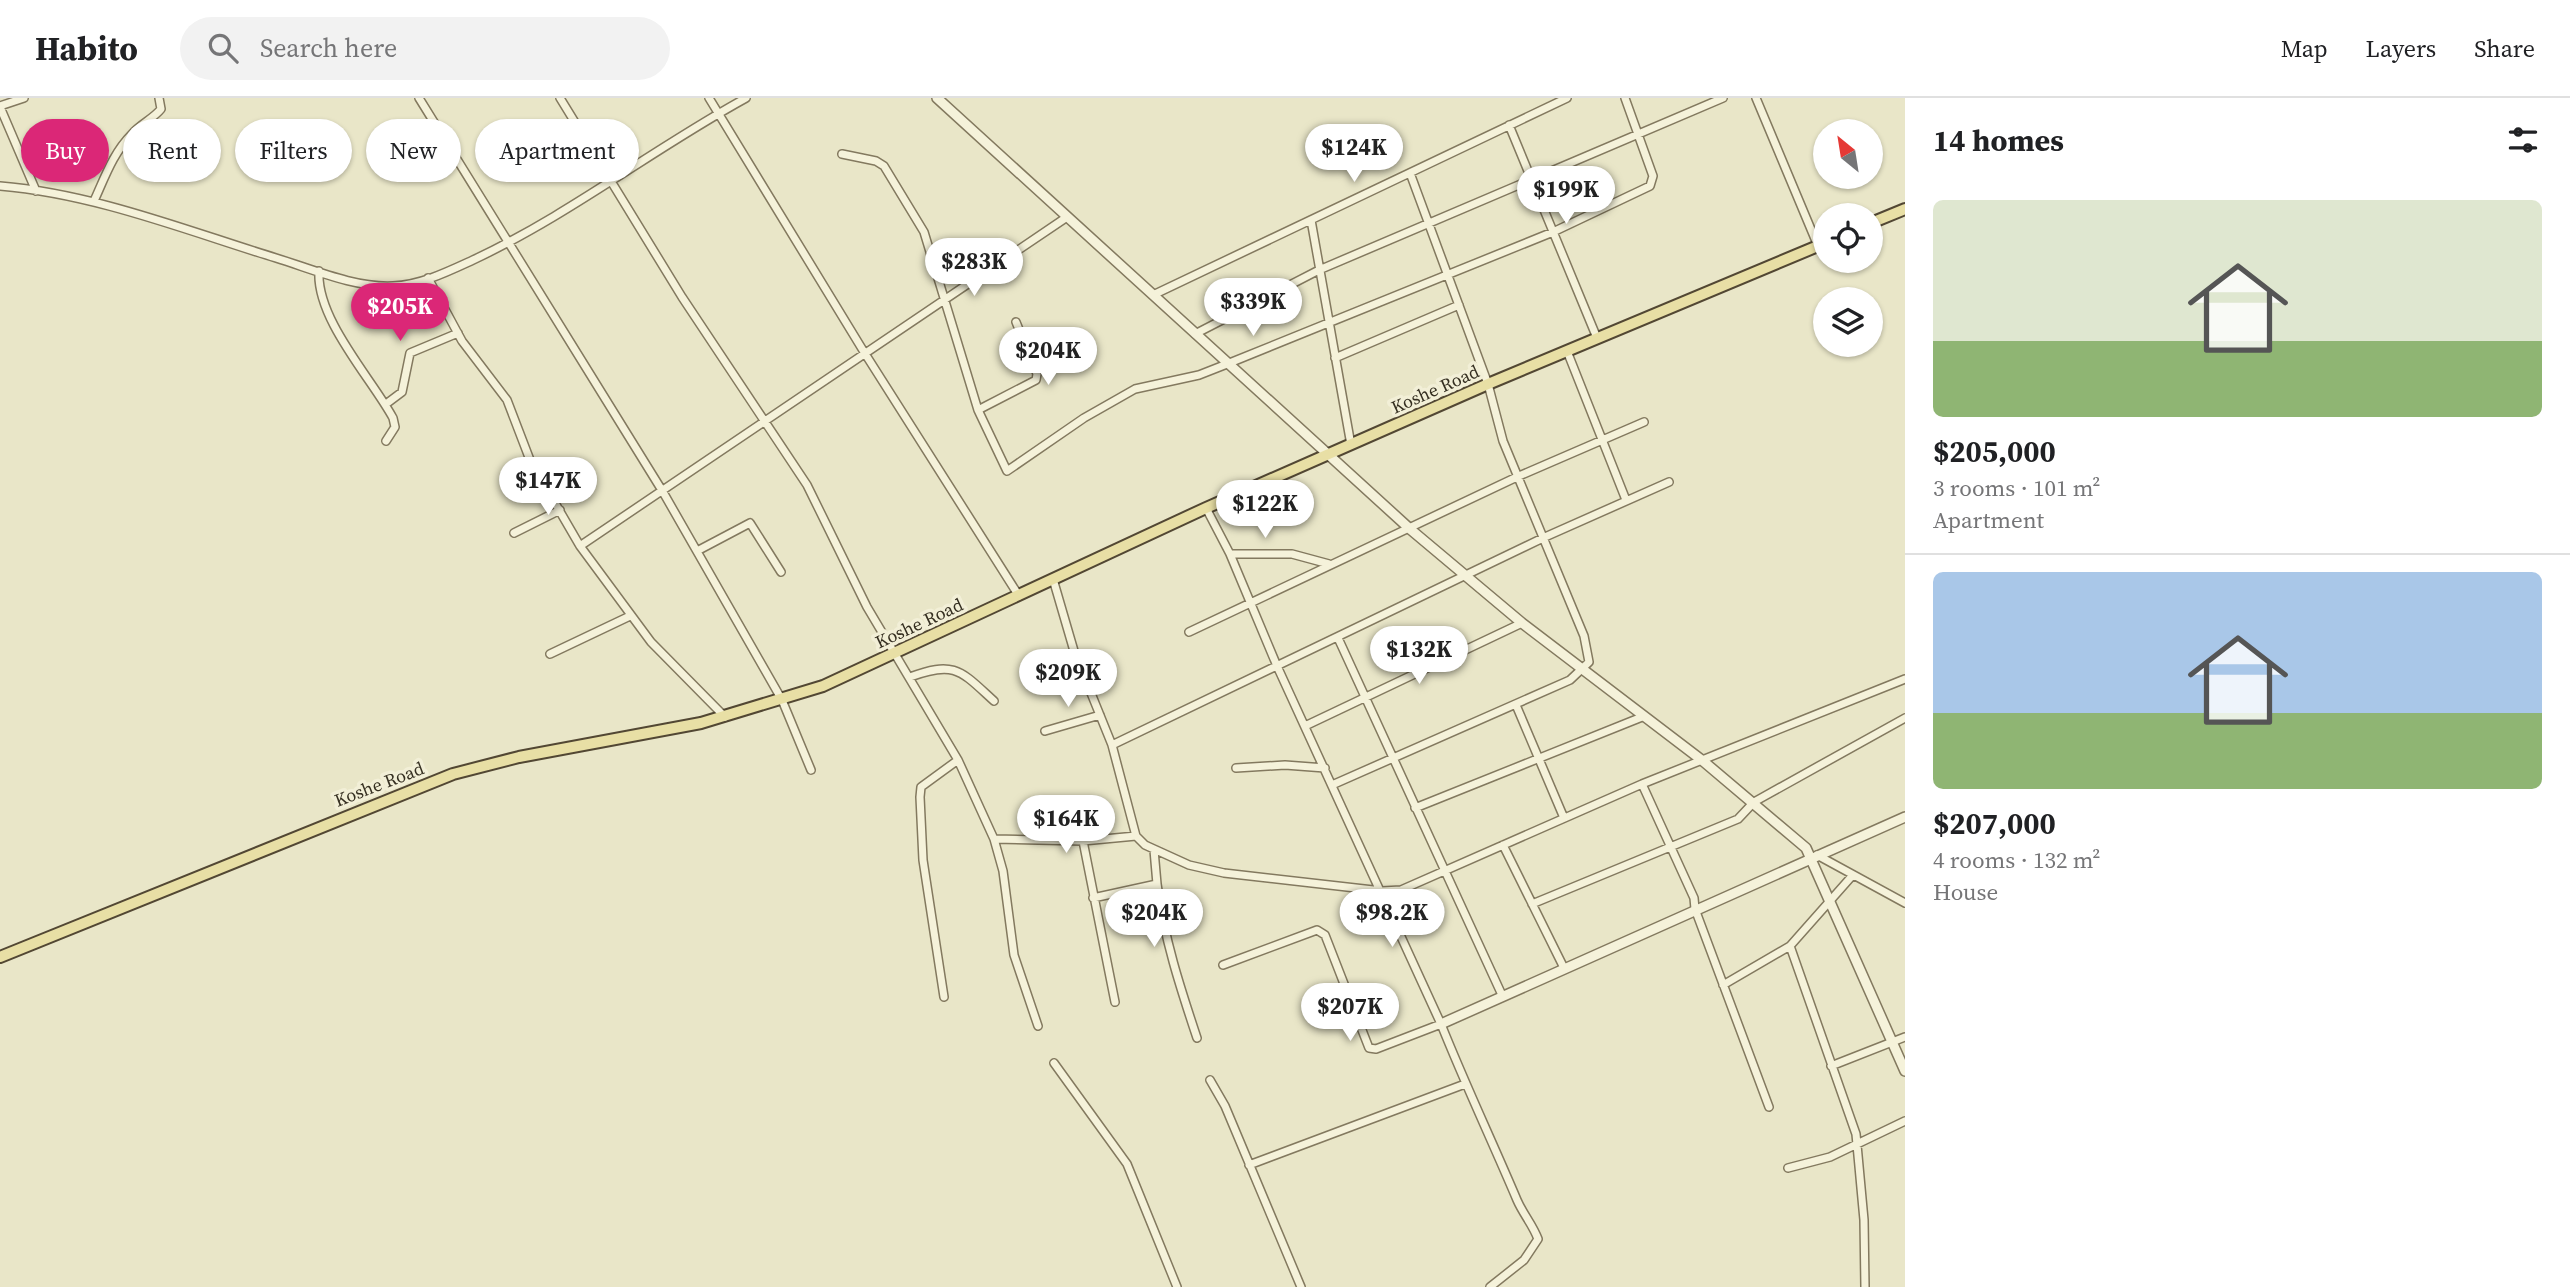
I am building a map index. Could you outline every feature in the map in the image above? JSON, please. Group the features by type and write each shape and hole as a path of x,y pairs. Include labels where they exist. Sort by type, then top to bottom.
{"main road":[{"path":"1883,218 1905,209"},
{"name":"Koshe Road","path":"0,957 453,774 510,759 725,717 782,700 897,653 1206,508 1488,384 1813,248"}],"street":[{"path":"24,98 0,107 36,191"},
{"path":"94,201 117,151 138,127 161,109 159,98"},
{"path":"419,98 663,492 782,700 811,770"},
{"path":"560,98 611,183 807,485 867,607 897,653 958,760 994,839 1003,871 1014,955 1038,1026"},
{"path":"709,98 864,352 1019,596"},
{"path":"0,186 94,201 319,271 381,286 407,285 508,243 611,183 746,98"},
{"path":"937,98 1410,529 1522,623 1703,761 1814,856 1905,903"},
{"path":"1153,295 1567,98"},
{"path":"842,154 876,160 884,166 917,217 946,300 978,410 1007,471 1084,418 1135,389 1199,375 1227,364 1553,232 1650,186 1653,176 1625,98"},
{"path":"1195,334 1319,270 1723,98"},
{"path":"1756,98 1813,224"},
{"path":"1510,125 1597,338"},
{"path":"1332,785 1570,680 1583,671 1589,662 1586,645 1545,537 1503,441 1488,384 1410,173"},
{"path":"580,546 1067,217"},
{"path":"1311,220 1351,445"},
{"path":"319,271 321,291 343,340 359,370 386,404 395,422 386,441"},
{"path":"428,278 458,333 507,400 530,460 580,546 651,642 725,717"},
{"path":"1335,358 1459,305"},
{"path":"978,410 1036,380 1037,374 1016,322"},
{"path":"386,404 402,392 410,353 458,333"},
{"path":"1567,351 1626,500"},
{"path":"1189,632 1519,476 1644,422"},
{"path":"1112,744 1545,537 1670,482"},
{"path":"1206,508 1230,554 1441,1024 1465,1084 1538,1239 1524,1260 1490,1287"},
{"path":"514,533 560,510"},
{"path":"697,551 750,523 781,572"},
{"path":"1230,554 1292,554 1329,564"},
{"path":"1053,579 1074,651 1112,744 1136,836 1154,850 1189,865 1224,873 1381,891 1401,890 1642,784 1905,679"},
{"path":"550,654 630,616"},
{"path":"1305,726 1522,623"},
{"path":"1338,638 1502,995"},
{"path":"911,677 935,667 946,668 970,679 993,701"},
{"path":"1516,705 1564,818"},
{"path":"1045,731 1100,715"},
{"path":"1415,808 1642,717"},
{"path":"1532,904 1738,819 1754,802 1905,718"},
{"path":"944,997 923,860 920,797 921,787 958,760"},
{"path":"1236,768 1285,765 1325,768"},
{"path":"1642,784 1694,898 1695,909 1769,1107"},
{"path":"1223,964 1317,930 1325,935 1368,1048 1376,1049 1441,1024 1905,817"},
{"path":"994,839 1083,841 1136,836"},
{"path":"1083,841 1115,1002"},
{"path":"1503,845 1564,968"},
{"path":"1154,850 1157,884 1174,968 1197,1038"},
{"path":"1814,856 1905,1071"},
{"path":"1723,985 1790,946 1852,876"},
{"path":"1093,898 1157,884"},
{"path":"1790,946 1807,987 1819,1036 1853,1123 1864,1220 1865,1287"},
{"path":"1831,1066 1905,1037"},
{"path":"1054,1063 1126,1164 1177,1287"},
{"path":"1210,1080 1301,1287"},
{"path":"1249,1165 1465,1084"},
{"path":"1788,1168 1830,1157 1905,1121"}]}
